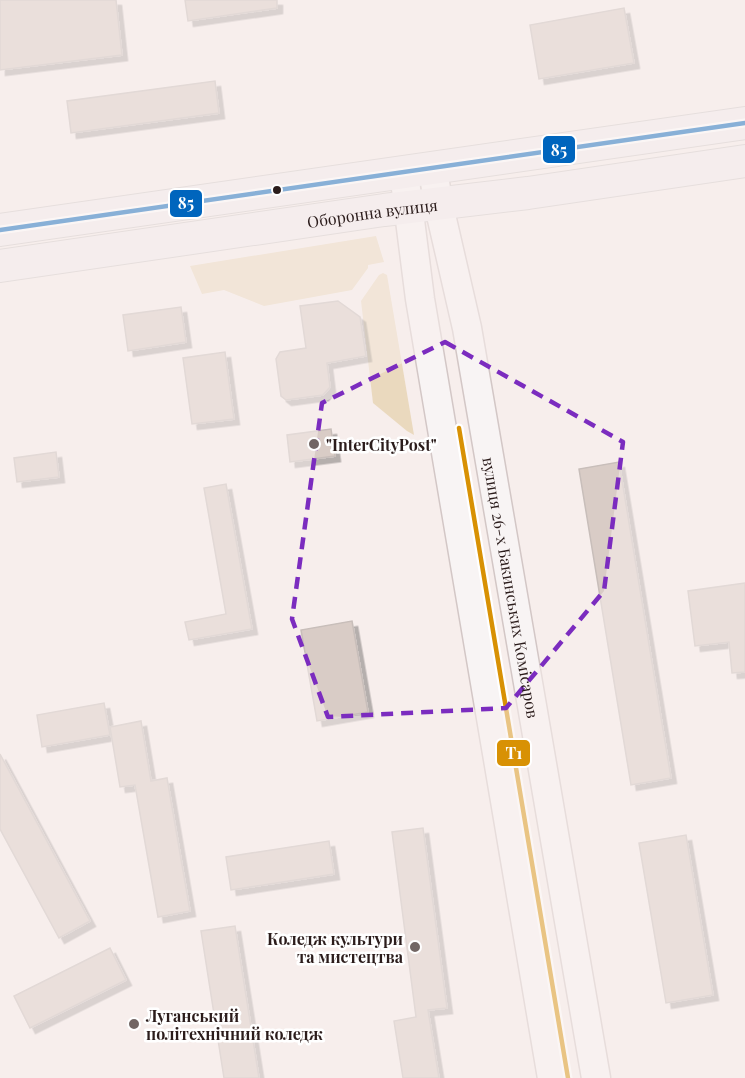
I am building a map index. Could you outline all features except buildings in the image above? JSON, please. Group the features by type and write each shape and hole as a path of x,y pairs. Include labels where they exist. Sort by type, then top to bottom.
{"main road":[{"name":"Оборонна вулиця","path":"0,230 745,123"},
{"name":"Оборонна вулиця","path":"0,266 424,204 528,193 745,161"}],"street":[{"name":"вулиця 26-х Бакинських Комісаров","path":"418,171 424,204 466,328 596,1078"},
{"name":"вулиця 26-х Бакинських Комісаров","path":"424,204 420,299 552,1078"},
{"path":"445,453 488,445"}],"highlighted area":[{"path":"445,342 623,442 604,591 506,708 328,717 292,619 322,403"}],"shaded area":[{"path":"376,236 384,262 368,265 352,290 264,306 224,290 202,294 190,266"},
{"path":"383,273 387,275 414,435 373,403 361,301 379,275"}],"transit line":[{"name":"85","path":"0,230 745,123"},
{"name":"T1","path":"459,428 568,1078"}],"place":[{"name":"\"InterCityPost\"","path":"314,444"},
{"name":"Коледж культури та мистецтва","path":"415,947"},
{"name":"Луганський політехнічний коледж","path":"134,1024"}]}
